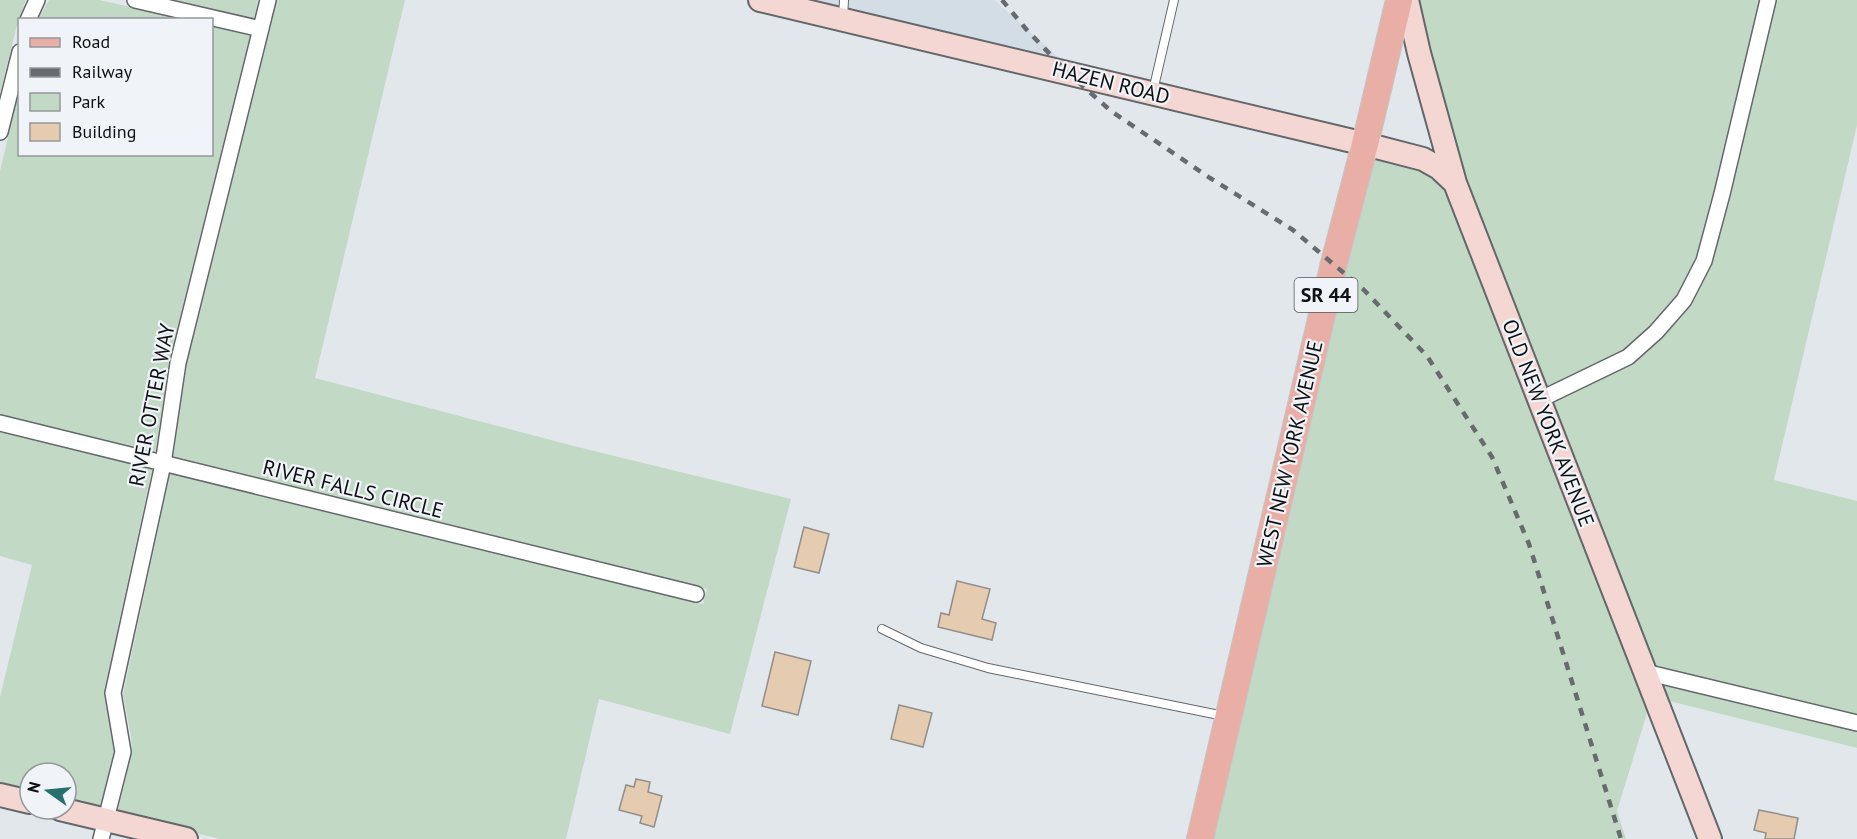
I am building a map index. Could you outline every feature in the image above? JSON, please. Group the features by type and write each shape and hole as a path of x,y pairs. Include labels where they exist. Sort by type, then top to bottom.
{"main road":[{"name":"WEST NEW YORK AVENUE","path":"1200,839 1334,263 1400,0"}],"street":[{"path":"29,18 37,0"},
{"path":"135,0 261,29"},
{"name":"RIVER OTTER WAY","path":"103,829 123,752 113,693 163,464 178,363 268,0"},
{"name":"HAZEN ROAD","path":"760,0 843,10 1152,93 1424,159 1439,168 1455,183"},
{"name":"OLD NEW YORK AVENUE","path":"1407,0 1419,53 1455,183 1710,839"},
{"path":"1539,400 1628,357 1656,332 1684,300 1704,261 1768,0"},
{"path":"0,132 18,60"},
{"name":"RIVER FALLS CIRCLE","path":"0,423 696,594"},
{"path":"1645,672 1857,723"},
{"path":"0,795 18,799"},
{"path":"78,817 103,829 186,839"}],"lane":[{"path":"1152,93 1174,0"},
{"path":"882,629 921,648 988,668 1229,717"}],"shaded area":[{"path":"801,0 994,0 1065,63"}],"green space":[{"path":"0,0 26,0 18,18 0,93"},
{"path":"49,0 99,0 180,18 39,18"},
{"path":"171,0 258,0 254,19"},
{"path":"277,0 405,0 315,378 578,447 791,499 730,734 599,699 566,839 220,839 117,814 132,752 123,694 170,474 703,604 707,589 173,458 187,365"},
{"path":"1416,0 1857,0 1857,125 1774,480 1857,501 1857,715 1652,666 1466,185 1468,183 1464,179"},
{"path":"213,26 250,35 169,361 155,454 0,415 0,171 18,95 18,156 213,156"},
{"path":"1372,154 1420,167 1447,187 1635,673 1634,678 1638,679 1649,707 1617,811 1626,839 1210,839"},
{"path":"0,432 152,469 104,691 114,751 99,810 78,805 78,761 18,761 18,791 0,786 0,697 32,565 0,556"},
{"path":"1659,684 1857,731 1857,748 1665,700"}],"building":[{"path":"804,527 829,534 819,573 794,567"},
{"path":"957,581 990,589 982,619 996,623 992,640 938,627 941,613 949,615"},
{"path":"775,652 811,661 798,715 762,706"},
{"path":"899,705 932,713 923,747 891,739"},
{"path":"636,779 650,782 648,792 662,796 654,827 640,823 642,816 619,810 626,785 634,787"},
{"path":"1759,810 1798,818 1794,839 1765,839 1766,833 1754,830"}],"railway":[{"path":"1002,0 1067,72 1111,111 1210,178 1293,230 1364,290 1427,356 1492,457 1529,544 1621,839"}]}
